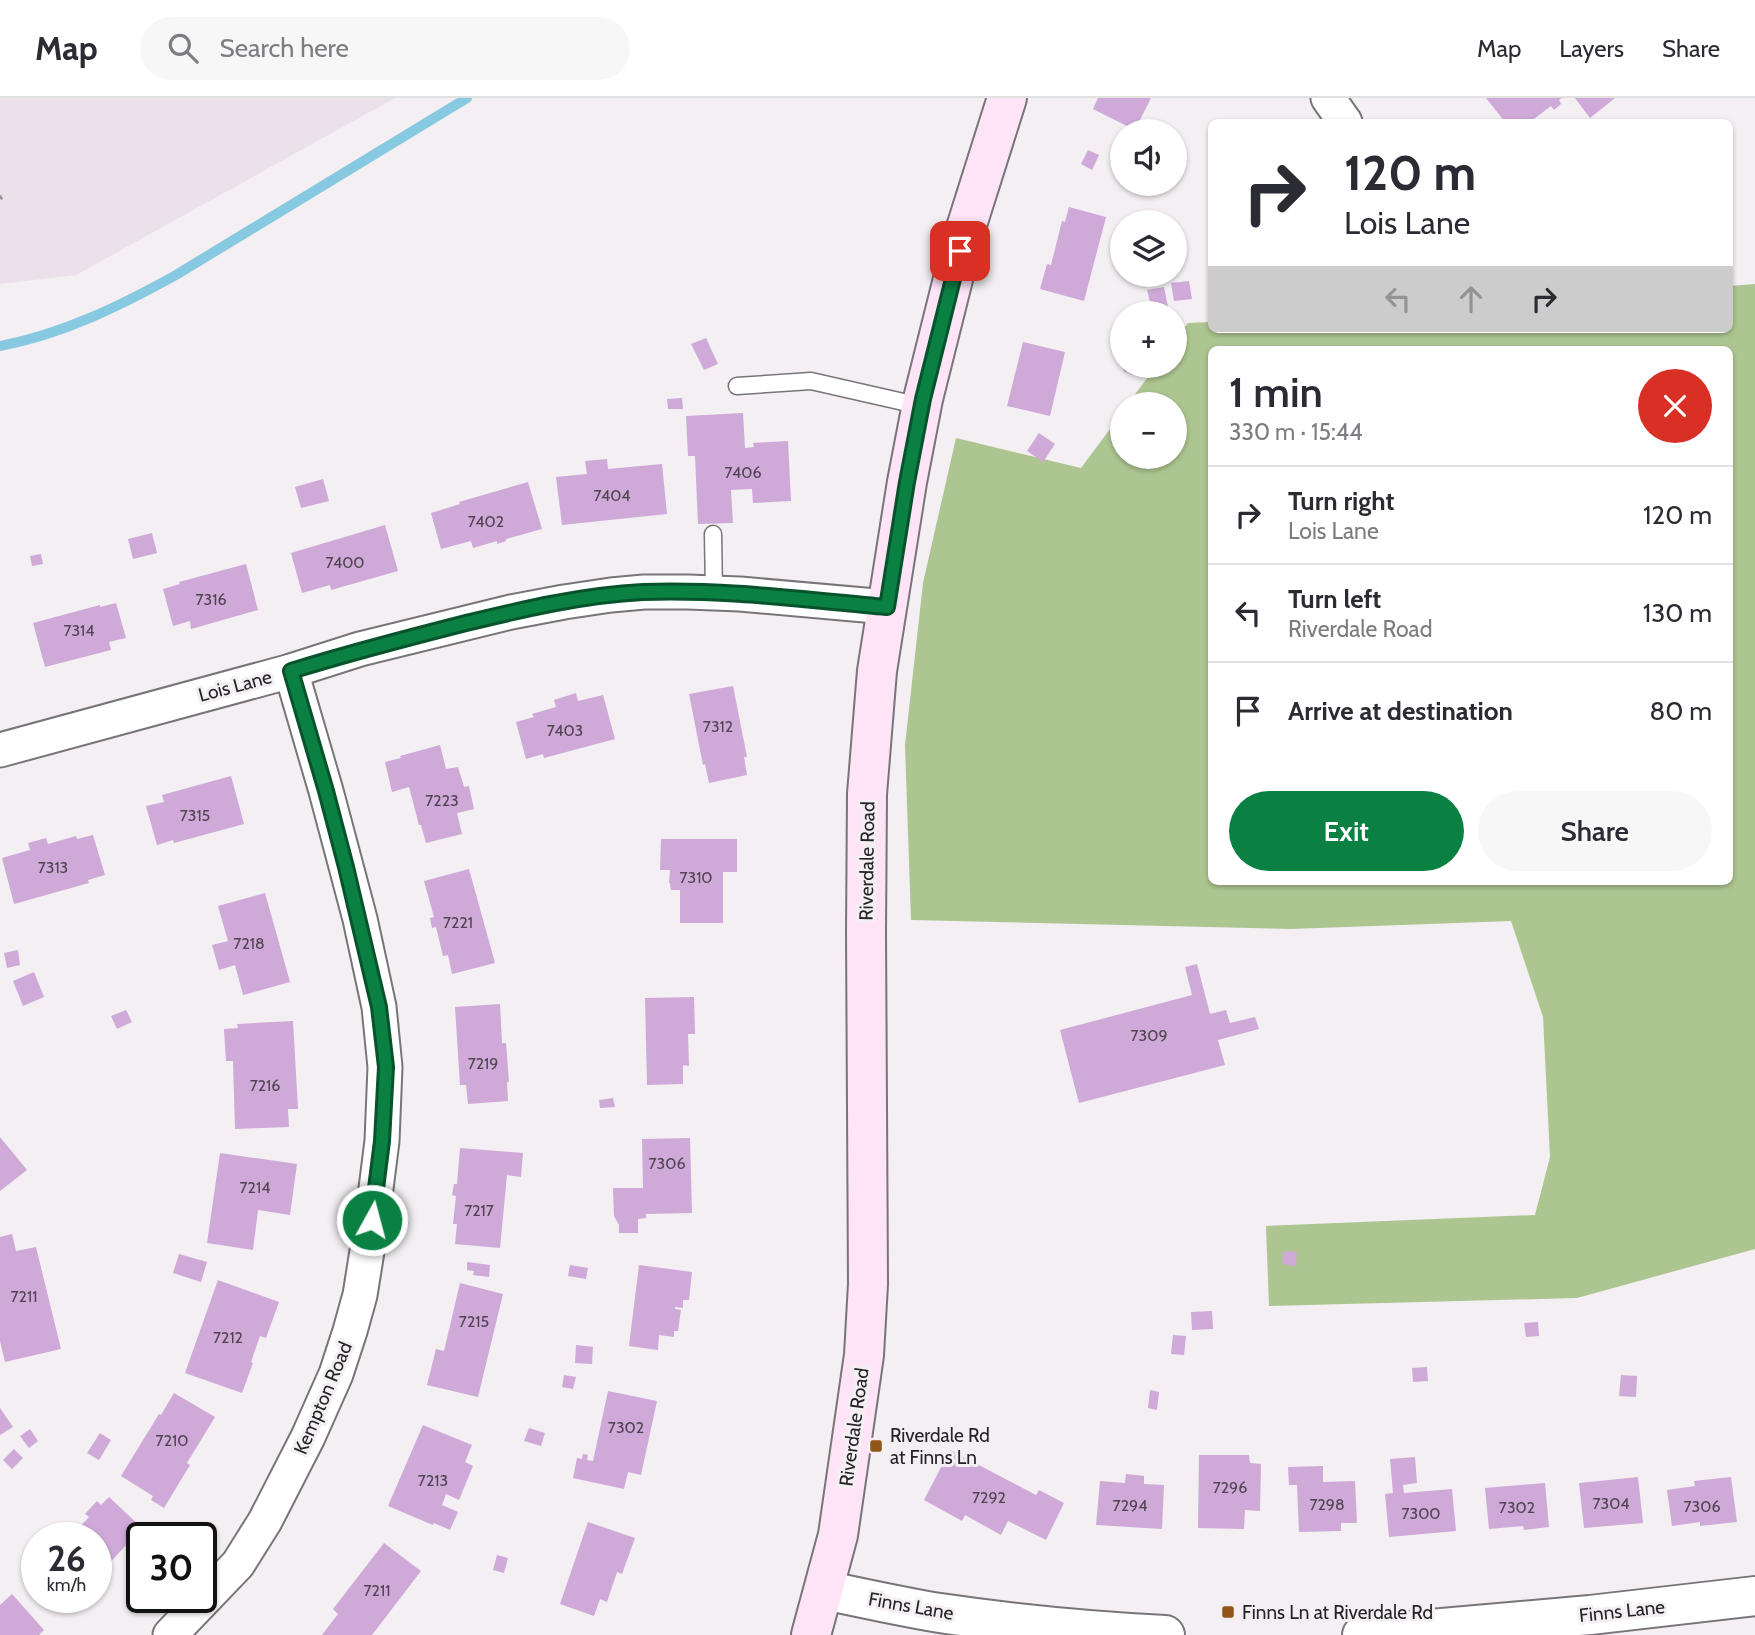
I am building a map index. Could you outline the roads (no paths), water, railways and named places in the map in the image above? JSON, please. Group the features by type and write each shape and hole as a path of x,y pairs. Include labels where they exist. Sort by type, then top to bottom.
{"main road":[{"name":"Riverdale Road","path":"811,1635 838,1535 864,1355 869,1284 867,794 877,671 921,406 964,232 1007,98"}],"street":[{"path":"1328,98 1343,119"},
{"name":"Lois Lane","path":"0,750 291,671 360,649 511,612 564,602 644,592 714,593 887,607"},
{"name":"Kempton Road","path":"170,1635 238,1564 265,1521 308,1437 336,1374 360,1295 382,1141 386,1067 379,1007 346,867 291,671"},
{"name":"Finns Lane","path":"824,1590 938,1612 1018,1623 1165,1635"},
{"name":"Finns Lane","path":"1362,1635 1590,1615 1755,1596"}],"lane":[{"path":"737,386 811,381 921,406"},
{"path":"713,534 714,593"}],"waterway":[{"path":"0,346 69,326 112,308 176,275 467,98"}],"place":[{"name":"Riverdale Rd at Finns Ln","path":"876,1446"},
{"name":"Finns Ln at Riverdale Rd","path":"1228,1612"}]}
